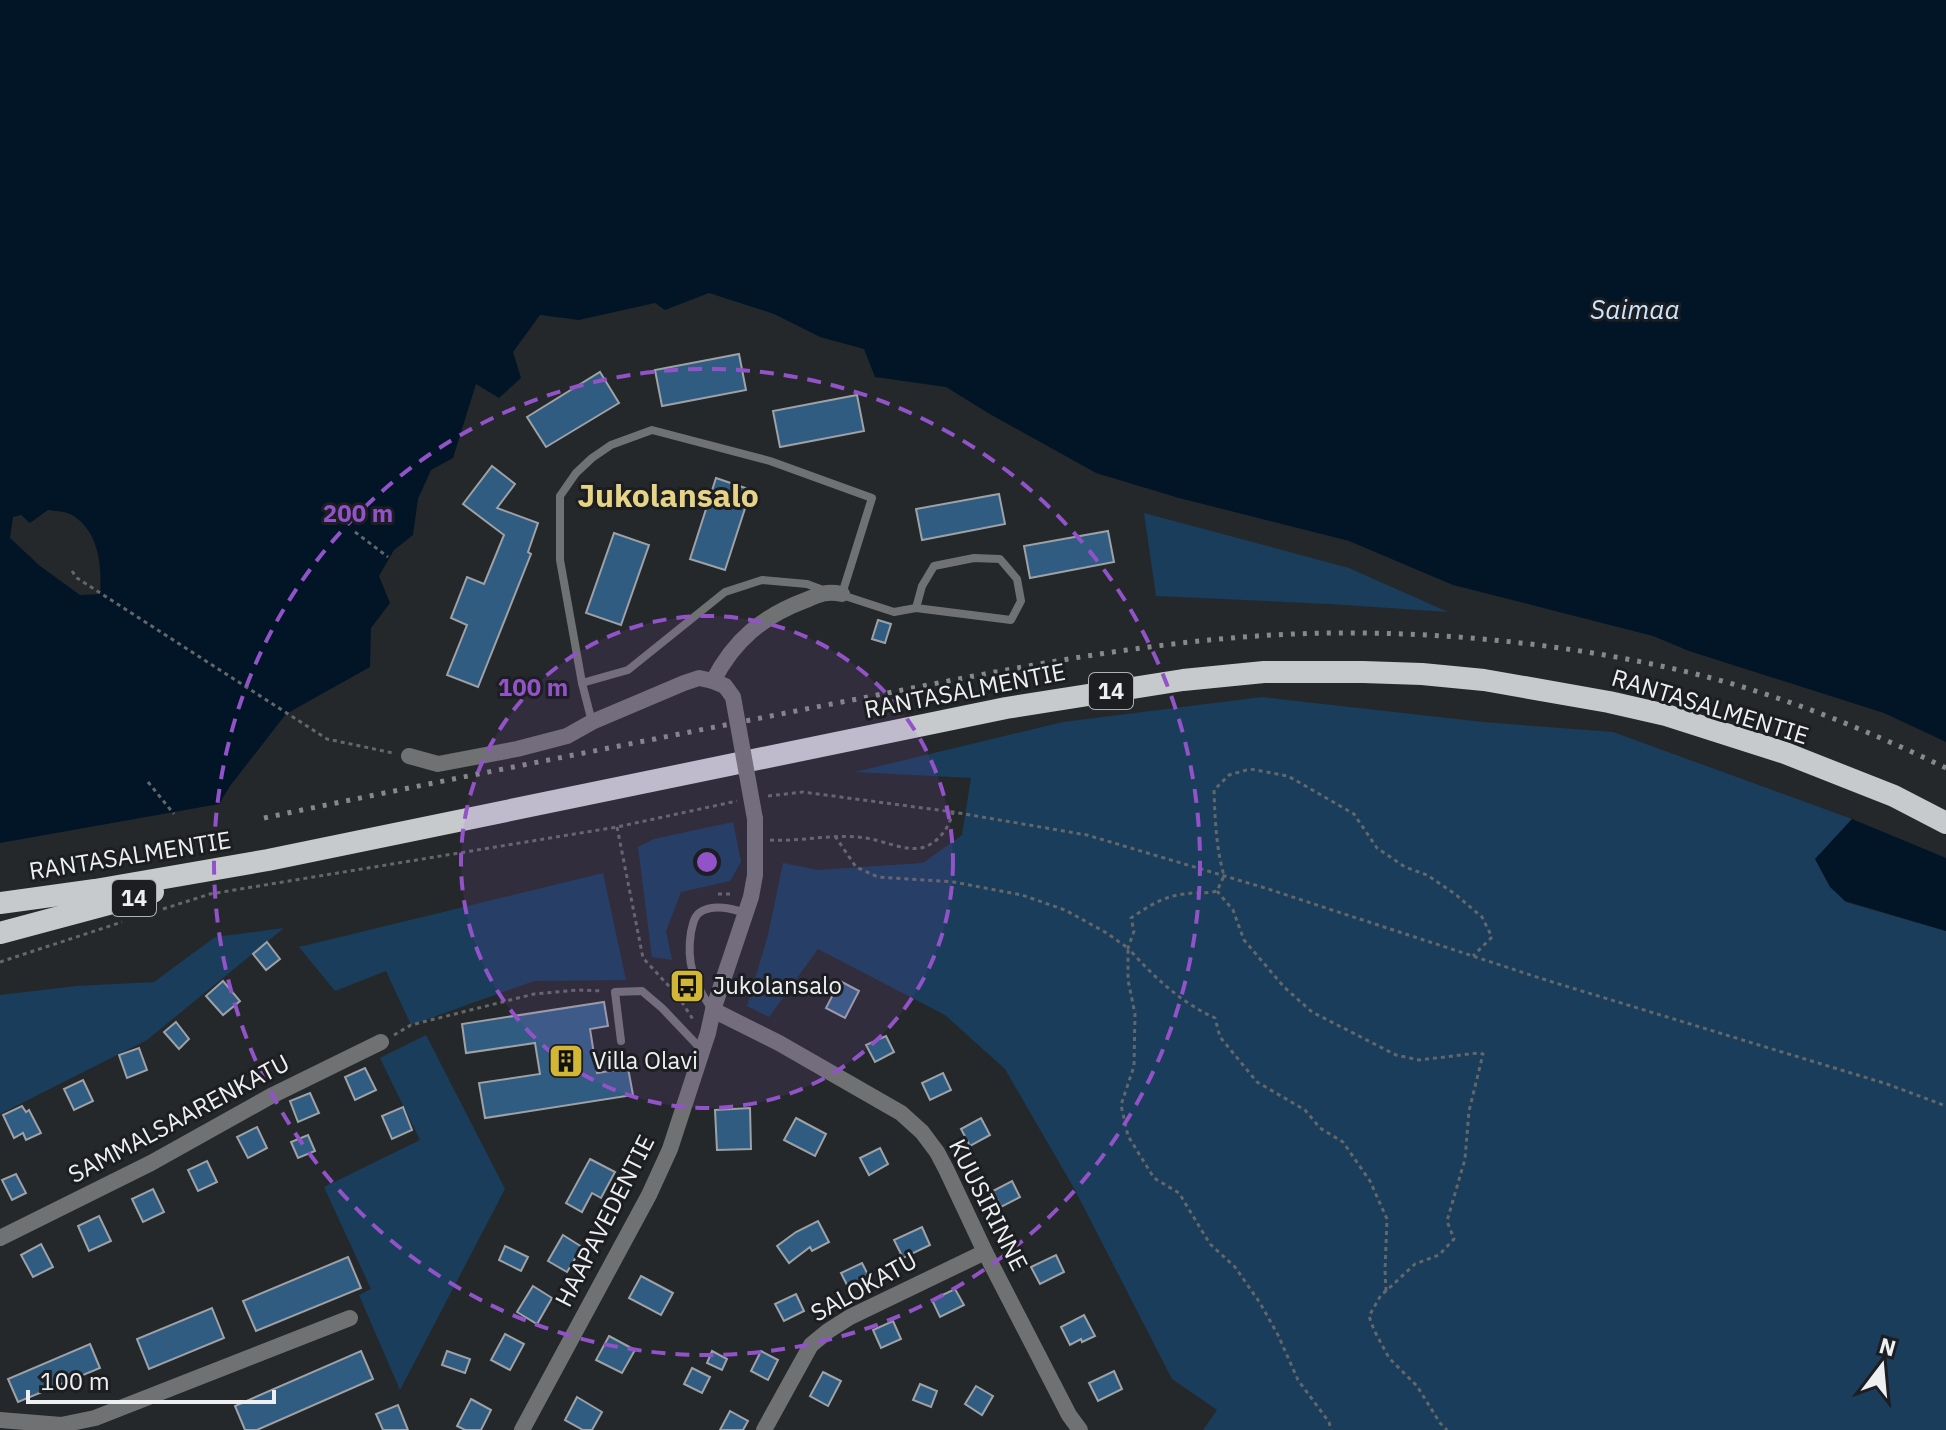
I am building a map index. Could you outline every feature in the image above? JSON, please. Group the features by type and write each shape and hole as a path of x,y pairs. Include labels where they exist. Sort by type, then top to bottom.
{"highway":[{"name":"RANTASALMENTIE","path":"0,903 268,860 1006,708 1183,680 1264,672 1422,674 1484,680 1609,702 1666,715 1785,753 1894,796 1946,823"},
{"name":"RANTASALMENTIE","path":"0,933 268,860"}],"street":[{"path":"409,756 438,764 567,736 592,722 684,683 699,678 713,681 723,661 763,620 785,607 835,593"},
{"name":"HAAPAVEDENTIE","path":"522,1430 649,1195 670,1149 746,913 755,875 755,819 733,697 725,686 713,681"},
{"name":"KUUSIRINNE","path":"713,1010 779,1043 901,1113 922,1132 937,1152 985,1252 1069,1415 1080,1430"},
{"name":"SAMMALSAARENKATU","path":"0,1238 381,1042"},
{"name":"SALOKATU","path":"764,1430 811,1345 828,1331 850,1317 985,1252"},
{"path":"0,1420 61,1425 95,1418 350,1318"}],"lane":[{"path":"592,722 560,560 560,496 576,473 611,445 652,430 770,461 872,498 835,593"},
{"path":"582,683 628,670 725,592 762,580 807,584 894,612 916,608 1011,620 1021,601 1017,579 1000,559 974,558 934,566 922,586 916,608"},
{"path":"713,1010 701,994 690,964 693,923 698,914 708,909 724,907 746,913"},
{"path":"621,1041 615,992 642,991 702,1050"}],"path":[{"path":"355,532 388,557"},
{"path":"72,571 101,594 327,739 409,756"},
{"path":"1331,1430 1329,1422 1298,1380 1278,1335 1252,1291 1235,1267 1210,1244 1179,1193 1154,1178 1128,1136 1121,1105 1134,1066 1135,1014 1128,980 1128,948 1134,931 1131,918 1150,904 1182,894 1217,891 1224,876 1219,857 1214,790 1229,775 1250,769 1288,776 1354,814 1377,848 1455,894 1482,917 1492,937 1473,956"},
{"path":"148,782 174,814"},
{"path":"762,797 803,792 953,812 1087,835 1887,1084 1946,1106"},
{"path":"151,913 210,894 617,827 746,799"},
{"path":"770,840 835,836 867,838 919,849 944,833 953,812"},
{"path":"617,827 643,958 678,996 699,1030 708,1033"},
{"path":"835,836 856,867 878,877 954,882 1022,895 1065,910 1128,948 1173,993 1215,1018 1220,1037 1257,1082 1305,1110 1320,1128 1343,1142 1370,1181 1387,1219 1386,1291"},
{"path":"1217,891 1233,910 1244,940 1284,987 1312,1012 1396,1055 1419,1060 1483,1054 1469,1111 1465,1159 1447,1221 1454,1239 1439,1255 1415,1264 1381,1295 1369,1316 1389,1358 1417,1386 1447,1430"},
{"path":"0,962 121,922"},
{"path":"381,1042 411,1025 534,994 578,990 615,992"}],"shaded area":[{"path":"1144,513 1349,568 1448,612 1156,596"},
{"path":"1262,697 1483,722 1613,732 1852,819 1816,859 1845,902 1946,931 1946,1430 1203,1430 1217,1410 1172,1379 1075,1190 1005,1069 945,1015 818,949 769,1017 747,1006 768,935 783,863 817,870 923,863 962,835 971,778 855,772 1063,722"},
{"path":"733,822 741,862 730,881 681,892 666,931 672,960 652,957 638,847 654,839"},
{"path":"603,873 626,980 534,981 411,1025 386,971 335,991 299,947"},
{"path":"284,928 147,1040 0,1114 0,995 77,986 154,982 215,937"},
{"path":"426,1035 505,1189 400,1390 359,1295 371,1289 324,1187 420,1140 380,1058"}],"water":[{"name":"Saimaa","path":"0,0 1946,0 1946,742 1884,713 1689,651 1653,636 1453,585 1349,541 1179,498 1096,473 946,387 875,377 864,349 820,337 774,314 709,293 665,310 655,303 579,320 540,315 513,352 521,378 499,398 476,384 453,458 431,470 418,499 413,535 394,550 379,576 390,603 371,628 370,667 286,714 219,804 0,843","holes":["48,510 70,514 88,530 97,550 100,594 80,595 40,566 10,538 13,517 21,515 30,523"]},
{"path":"1852,819 1946,858 1946,931 1845,901 1830,887 1815,859"}],"building":[{"path":"739,354 746,390 662,406 655,370"},
{"path":"600,372 619,403 546,447 527,417"},
{"path":"857,395 864,431 780,447 773,411"},
{"path":"492,466 515,484 497,508 538,523 528,552 531,554 478,687 447,675 467,625 451,618 467,577 484,584 504,535 463,504"},
{"path":"716,478 751,490 725,570 690,559"},
{"path":"999,494 1005,524 922,540 916,509"},
{"path":"1108,531 1114,562 1030,578 1024,546"},
{"path":"614,533 649,545 621,625 586,613"},
{"path":"878,620 891,624 885,643 872,639"},
{"path":"267,942 280,959 266,970 253,954"},
{"path":"223,981 240,1001 223,1015 206,996"},
{"path":"840,981 859,991 845,1018 826,1008"},
{"name":"Villa Olavi","path":"604,1002 608,1026 590,1029 597,1073 628,1068 633,1095 485,1118 479,1083 540,1074 535,1043 466,1053 462,1024"},
{"path":"176,1022 189,1039 179,1049 164,1032"},
{"path":"886,1036 894,1052 875,1062 866,1045"},
{"path":"139,1048 147,1070 127,1078 119,1055"},
{"path":"365,1068 376,1090 355,1100 345,1077"},
{"path":"943,1073 951,1090 930,1100 922,1083"},
{"path":"83,1080 93,1101 74,1110 64,1089"},
{"path":"310,1093 319,1113 298,1122 290,1101"},
{"path":"22,1106 26,1112 29,1110 41,1133 26,1140 23,1133 14,1138 3,1115"},
{"path":"403,1107 412,1130 392,1139 382,1116"},
{"path":"750,1108 751,1149 717,1150 715,1110"},
{"path":"796,1118 826,1134 815,1156 784,1140"},
{"path":"981,1118 990,1135 970,1146 961,1129"},
{"path":"257,1127 267,1148 248,1158 237,1137"},
{"path":"308,1135 315,1151 298,1158 291,1142"},
{"path":"880,1148 888,1164 869,1175 860,1158"},
{"path":"590,1159 615,1172 601,1198 592,1193 582,1212 566,1203"},
{"path":"207,1161 217,1182 198,1191 188,1170"},
{"path":"16,1174 26,1193 12,1200 2,1180"},
{"path":"1012,1181 1020,1197 1001,1207 993,1191"},
{"path":"153,1189 164,1212 143,1222 132,1199"},
{"path":"99,1216 111,1241 89,1251 78,1226"},
{"path":"818,1221 829,1242 812,1251 810,1247 789,1263 777,1246"},
{"path":"922,1227 930,1245 903,1258 894,1240"},
{"path":"563,1235 582,1247 567,1272 548,1261"},
{"path":"41,1244 53,1267 33,1277 21,1255"},
{"path":"505,1246 528,1257 521,1271 499,1260"},
{"path":"1056,1255 1064,1272 1040,1284 1031,1267"},
{"path":"348,1257 361,1288 256,1331 243,1301"},
{"path":"862,1263 869,1277 848,1287 841,1273"},
{"path":"641,1276 673,1293 661,1315 629,1298"},
{"path":"533,1286 552,1298 537,1324 517,1312"},
{"path":"955,1289 964,1305 940,1317 932,1300"},
{"path":"796,1294 804,1311 784,1321 775,1304"},
{"path":"212,1308 224,1338 149,1369 137,1339"},
{"path":"1084,1315 1095,1336 1070,1345 1061,1327"},
{"path":"893,1321 901,1339 881,1348 873,1330"},
{"path":"505,1334 524,1344 510,1370 491,1360"},
{"path":"609,1336 635,1350 622,1373 596,1360"},
{"path":"90,1344 100,1368 18,1402 8,1379"},
{"path":"361,1351 373,1379 257,1430 245,1430 235,1406"},
{"path":"447,1351 470,1359 465,1373 442,1365"},
{"path":"712,1351 727,1359 722,1370 707,1363"},
{"path":"761,1351 778,1360 768,1380 751,1371"},
{"path":"692,1368 710,1377 702,1393 684,1384"},
{"path":"1114,1371 1122,1389 1098,1401 1089,1383"},
{"path":"823,1372 841,1381 828,1406 810,1396"},
{"path":"920,1384 937,1391 931,1407 913,1400"},
{"path":"976,1386 993,1396 982,1415 965,1404"},
{"path":"577,1397 602,1412 592,1430 583,1430 565,1420"},
{"path":"471,1399 491,1410 481,1430 465,1430 457,1426"},
{"path":"398,1405 408,1430 383,1430 376,1414"},
{"path":"730,1411 748,1421 743,1430 720,1430"}],"railway":[{"path":"264,818 1048,662 1170,644 1293,634 1386,633 1482,639 1578,651 1670,668 1777,698 1846,723 1946,768"}],"place":[{"name":"Jukolansalo","path":"687,986"},
{"name":"Villa Olavi","path":"566,1061"}],"district":[{"name":"Jukolansalo","path":"668,496"}]}
